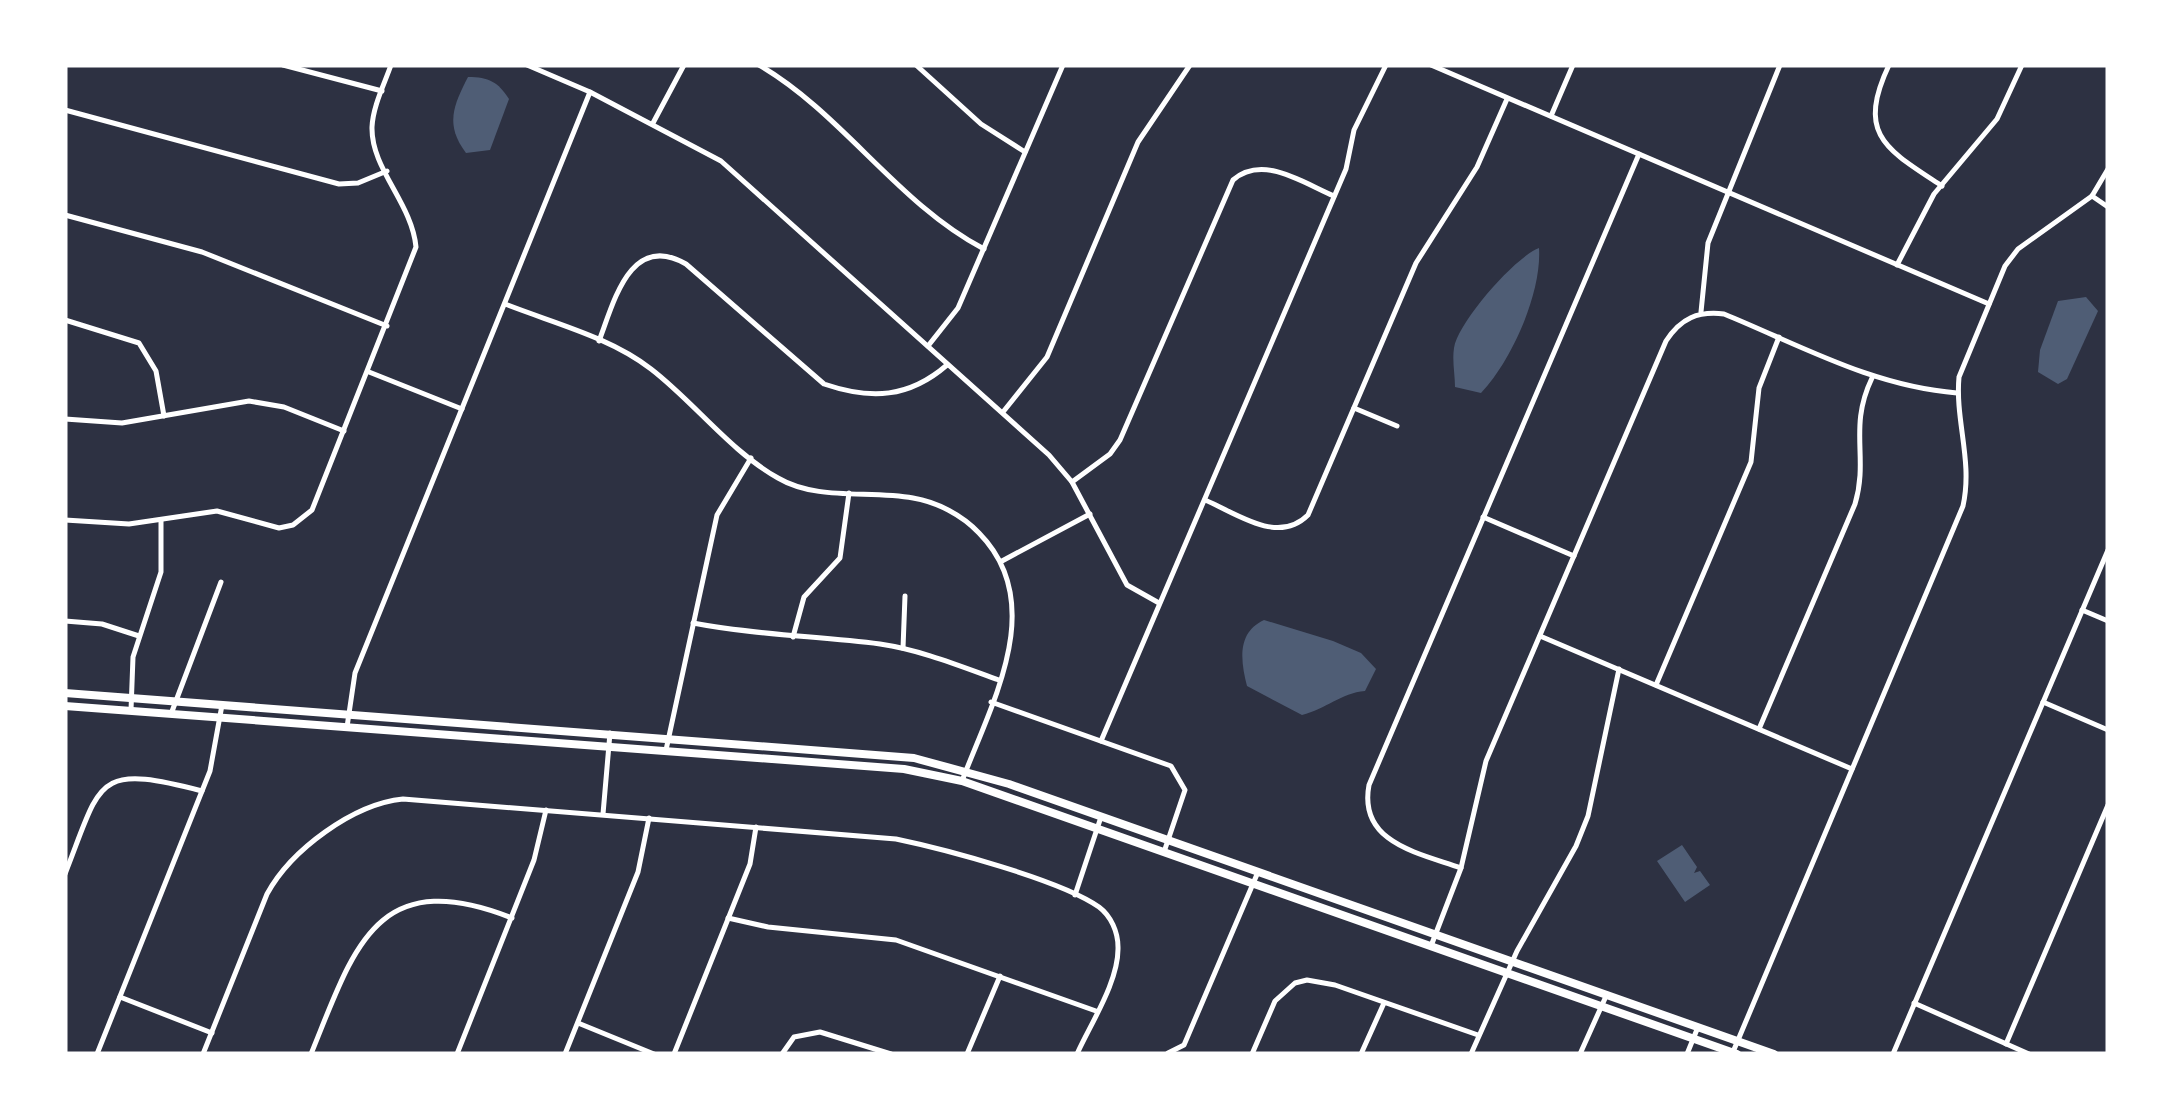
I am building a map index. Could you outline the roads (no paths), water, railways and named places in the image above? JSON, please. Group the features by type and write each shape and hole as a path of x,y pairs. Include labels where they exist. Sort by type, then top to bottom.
{"main road":[{"path":"65,693 897,755 966,770 1102,816 1774,1054"},
{"path":"65,706 904,769 962,782 1098,828 1735,1053"},
{"path":"790,746 790,759"}],"street":[{"path":"283,65 382,92"},
{"path":"65,520 129,524 217,511 269,526 292,525 312,510 416,246 408,209 374,150 372,128 391,65"},
{"path":"527,65 654,123 721,161 1004,412 1072,482 1127,585 1159,603"},
{"path":"654,123 684,65"},
{"path":"759,65 788,85 938,220 984,249"},
{"path":"916,65 981,124 1025,152"},
{"path":"928,346 958,308 1062,65"},
{"path":"1004,412 1047,357 1138,142 1190,65"},
{"path":"1102,741 1334,196 1361,112 1386,65"},
{"path":"1431,65 1989,304"},
{"path":"1551,116 1573,65"},
{"path":"1701,312 1705,256 1780,65"},
{"path":"1890,65 1873,105 1876,128 1888,148 1942,186"},
{"path":"1897,265 1916,221 1996,120 2022,65"},
{"path":"348,726 355,674 590,92"},
{"path":"1205,500 1273,529 1293,528 1308,514 1416,262 1477,167 1508,98"},
{"path":"65,110 339,184 358,183 387,171"},
{"path":"1461,868 1384,837 1369,816 1366,796 1638,154"},
{"path":"1072,482 1110,454 1120,440 1233,180 1248,169 1267,168 1334,196"},
{"path":"1735,1053 1963,506 1969,463 1957,394 1959,377 2005,266 2018,249 2092,196 2108,169"},
{"path":"2092,196 2108,207"},
{"path":"65,215 202,252 387,326"},
{"path":"598,341 629,269 647,257 665,255 686,264 824,384 844,390 904,393 948,364"},
{"path":"505,304 598,341 652,369 776,478 796,487 914,498 939,505 975,528 1002,561 1015,620 999,680 962,782"},
{"path":"1431,946 1461,868 1486,761 1666,341 1681,323 1701,312 1724,314 1872,378 1907,389 1957,394"},
{"path":"65,320 139,343 156,371 164,416"},
{"path":"1656,685 1751,462 1760,388 1779,336"},
{"path":"369,372 462,409"},
{"path":"1760,729 1856,504 1860,470 1857,423 1860,402 1872,378"},
{"path":"65,420 122,423 237,402 266,402 345,432"},
{"path":"1354,408 1397,426"},
{"path":"666,750 717,515 752,458"},
{"path":"794,636 804,596 840,558 849,492"},
{"path":"1002,561 1090,514"},
{"path":"1483,518 1574,556"},
{"path":"131,710 139,636 162,572 161,520"},
{"path":"1893,1054 2108,550"},
{"path":"172,714 221,582"},
{"path":"903,648 906,596"},
{"path":"2082,610 2108,620"},
{"path":"65,621 102,624 139,636"},
{"path":"694,623 903,648 999,680"},
{"path":"1540,636 1852,769"},
{"path":"1471,1054 1588,816 1619,670"},
{"path":"991,702 1178,772 1185,790 1164,852"},
{"path":"2043,702 2108,730"},
{"path":"97,1054 202,791 215,754 222,704"},
{"path":"603,814 610,733"},
{"path":"65,874 94,802 108,783 138,780 202,791"},
{"path":"203,1054 272,886 290,863 349,817 375,804 403,799 850,833 928,846 1075,895 1104,911 1118,940 1117,961 1077,1054"},
{"path":"2006,1044 2108,805"},
{"path":"456,1054 534,860 546,810"},
{"path":"1075,895 1102,816"},
{"path":"566,1054 640,866 649,818"},
{"path":"674,1054 750,864 756,826"},
{"path":"1168,1053 1184,1045 1258,872"},
{"path":"312,1054 357,946 388,915 424,902 512,918"},
{"path":"728,918 768,927 896,940 1096,1011"},
{"path":"967,1054 1000,976"},
{"path":"1252,1054 1275,1002 1295,983 1314,980 1478,1036"},
{"path":"1580,1054 1606,994"},
{"path":"120,997 212,1033"},
{"path":"1362,1054 1384,1003"},
{"path":"1914,1003 2029,1054"},
{"path":"578,1023 654,1054"},
{"path":"1688,1054 1698,1027"},
{"path":"782,1054 794,1038 820,1032 856,1040 891,1054"}],"water":[{"path":"468,77 492,82 509,99 490,150 466,153 455,133 455,106"},
{"path":"1539,248 1530,305 1503,364 1481,393 1455,387 1454,348 1466,323 1503,277"},
{"path":"2086,297 2098,311 2067,379 2058,384 2038,372 2040,350 2058,301"},
{"path":"1264,620 1361,653 1376,669 1365,691 1302,715 1247,686 1242,658 1245,640"},
{"path":"1682,845 1697,867 1694,873 1700,871 1710,885 1685,902 1657,861"}]}
